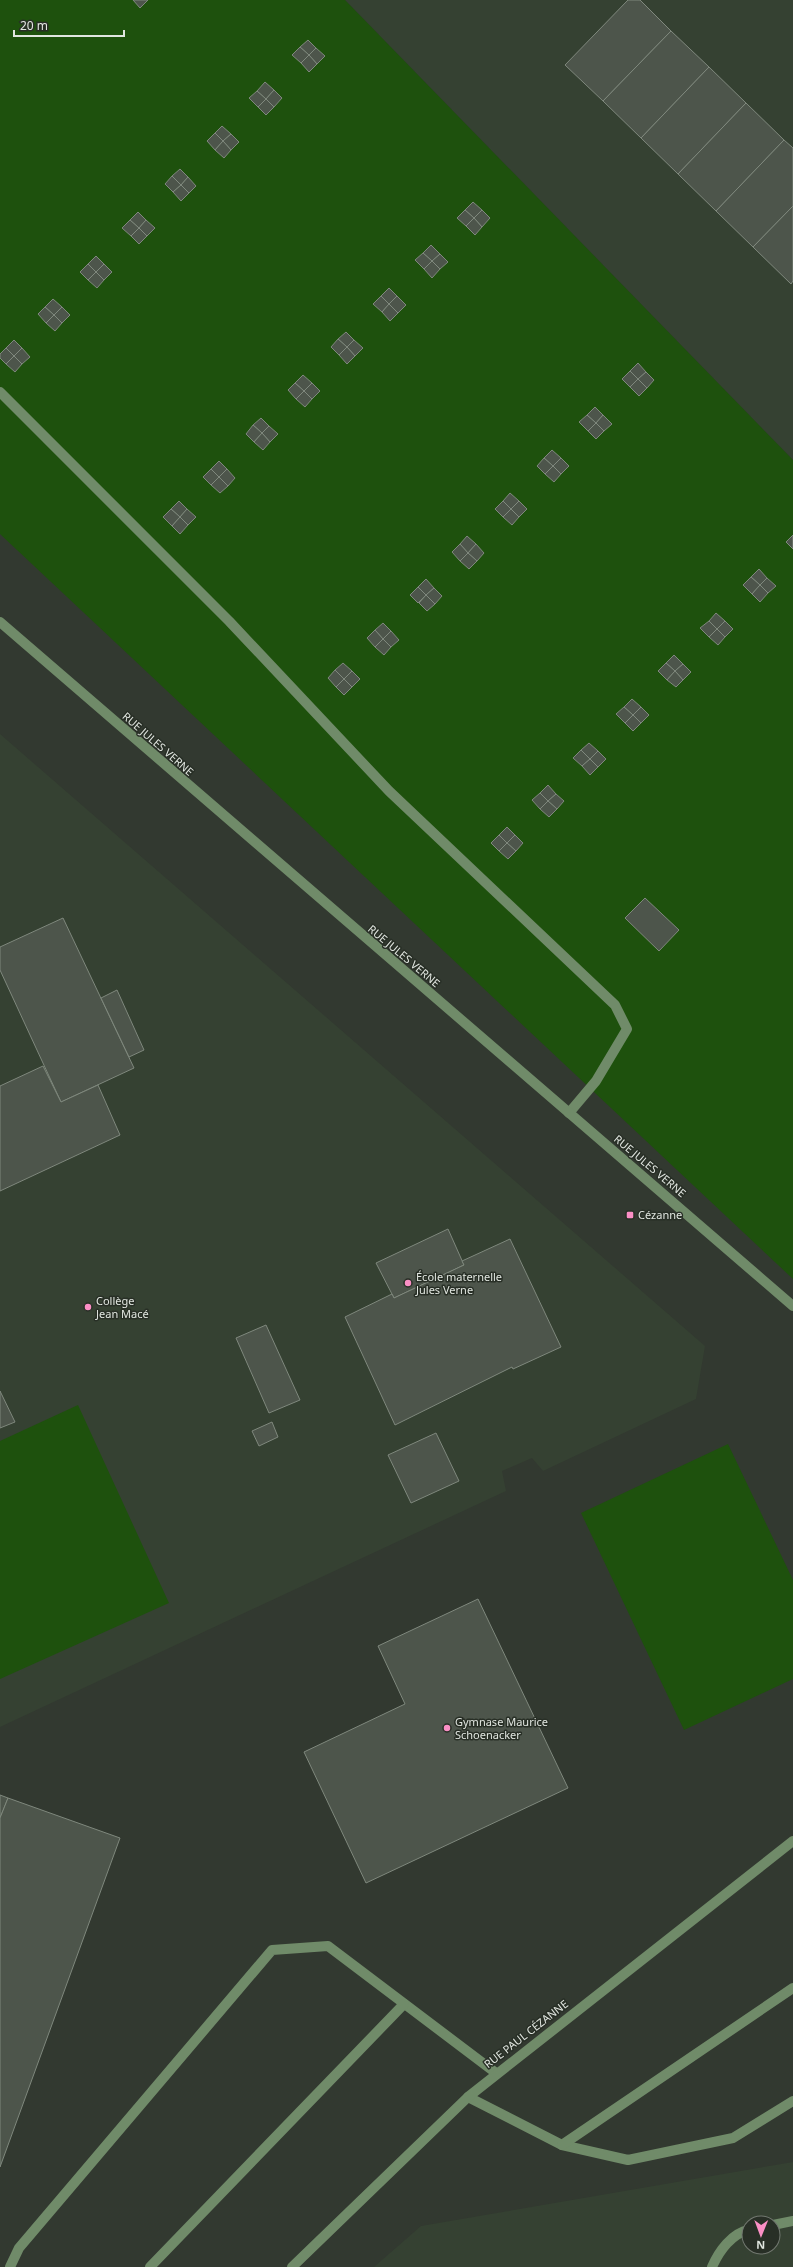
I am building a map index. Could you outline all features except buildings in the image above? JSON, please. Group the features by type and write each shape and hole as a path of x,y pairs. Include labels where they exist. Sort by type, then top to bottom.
{"street":[{"path":"0,392 229,621 389,791 615,1004 627,1029 596,1081 569,1113"},
{"name":"RUE JULES VERNE","path":"0,622 257,846 793,1306"},
{"name":"RUE PAUL CÉZANNE","path":"292,2267 468,2097 793,1841"},
{"path":"10,2267 19,2248 272,1950 328,1946 496,2074"},
{"path":"562,2145 793,1988"},
{"path":"150,2267 404,2004"},
{"path":"468,2097 562,2145 628,2160 733,2138 793,2101"},
{"path":"781,2223 793,2221"},
{"path":"712,2267 716,2258 738,2232 741,2231"}],"shaded area":[{"path":"345,0 793,0 793,460"},
{"path":"0,734 705,1346 696,1399 543,1471 532,1458 502,1471 506,1491 0,1727"},
{"path":"793,2162 793,2267 374,2267 421,2226"}],"green space":[{"path":"0,0 345,0 793,460 793,1279 0,534"},
{"path":"78,1405 169,1603 0,1679 0,1441"},
{"path":"728,1444 793,1580 793,1679 684,1730 581,1513"}],"place":[{"name":"Cézanne","path":"630,1215"},
{"name":"École maternelle Jules Verne","path":"408,1283"},
{"name":"Collège Jean Macé","path":"88,1307"},
{"name":"Gymnase Maurice Schoenacker","path":"447,1728"}]}
